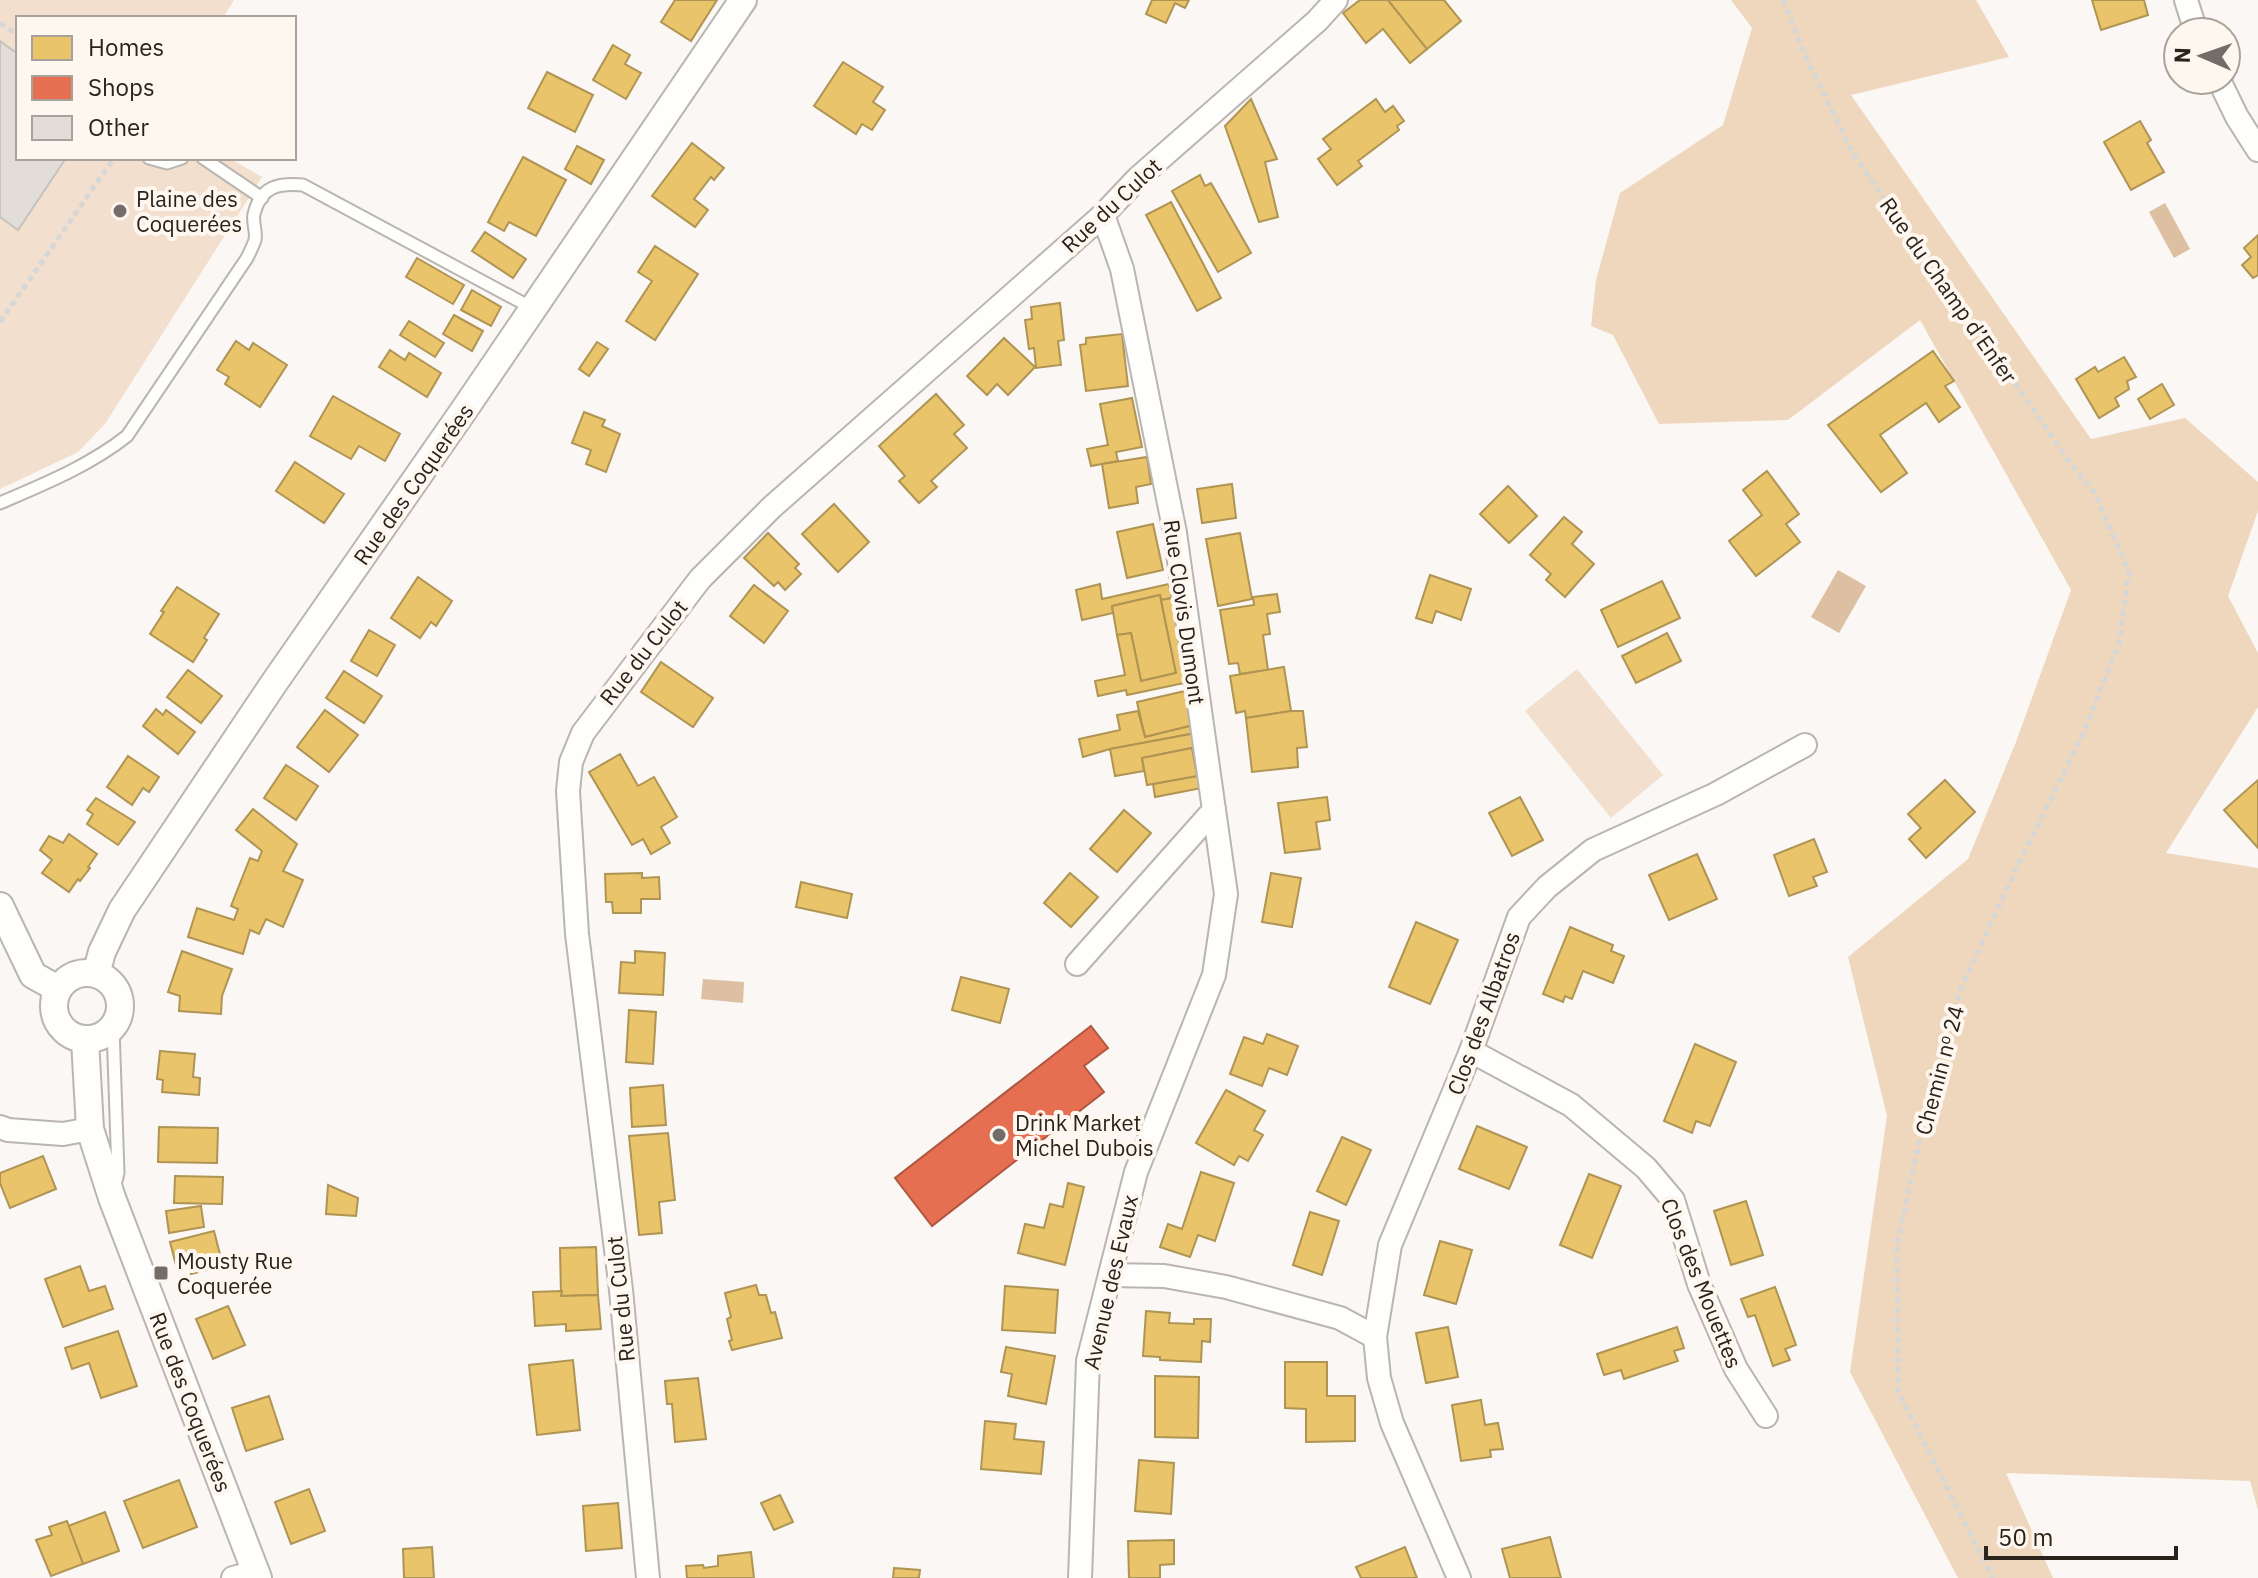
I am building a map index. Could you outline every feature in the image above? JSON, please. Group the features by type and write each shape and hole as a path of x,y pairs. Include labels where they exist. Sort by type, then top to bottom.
{"street":[{"name":"Rue des Coquerées","path":"96,974 102,952 122,910 274,683 743,0"},
{"name":"Rue du Culot","path":"648,1578 621,1290 577,934 568,791 571,762 583,733 700,579 772,507 1103,215 1138,178 1317,21 1336,0"},
{"path":"2227,96 2258,150"},
{"name":"Rue Clovis Dumont","path":"1103,215 1122,269 1175,533 1214,810"},
{"name":"Clos des Albatros","path":"1459,1578 1392,1423 1379,1378 1375,1337 1390,1245 1471,1051 1519,917 1547,887 1593,850 1716,794 1805,745"},
{"path":"1077,964 1214,810"},
{"name":"Avenue des Evaux","path":"1080,1578 1088,1361 1136,1172 1214,975 1226,894 1214,810"},
{"path":"0,906 33,975 58,989"},
{"path":"96,974 108,980 116,990 120,1003 119,1016 113,1028 100,1037 85,1040 69,1035 58,1022 54,1006 58,989 65,981 75,975 96,974"},
{"name":"Rue des Coquerées","path":"85,1040 90,1129 249,1576"},
{"name":"Clos des Mouettes","path":"1471,1051 1571,1105 1637,1159 1673,1200 1699,1284 1736,1369 1766,1416"},
{"path":"0,1127 63,1134 90,1129"},
{"path":"1110,1275 1164,1276 1226,1287 1340,1318 1375,1337"}],"lane":[{"path":"156,160 167,163 176,160"},
{"path":"206,160 262,198"},
{"path":"0,503 86,464 127,436 247,258 256,238 253,216 270,188 284,183 303,185 532,308"},
{"path":"112,1198 118,1173 113,1028"}],"path":[{"name":"Rue du Champ d’Enfer","path":"1783,0 1805,55 1853,154 2094,492 2129,572"},
{"path":"0,322 113,160"},
{"name":"Chemin nᵒ 24","path":"1993,1578 1898,1391 1897,1245 1922,1129 1961,988 2082,736 2119,643 2129,572"}],"shaded area":[{"name":"Plaine des Coquerées","path":"0,0 234,0 224,16 16,16 16,160 232,160 262,177 105,424 78,452 0,489"},
{"path":"1731,0 1976,0 2009,57 1851,95 2091,439 2185,418 2258,482 2258,511 2228,596 2258,653 2258,707 2166,853 2258,868 2258,1510 2250,1481 2006,1473 2053,1578 1958,1578 1850,1372 1887,1116 1848,957 1968,859 2016,742 2071,590 1920,320 1788,420 1659,424 1613,335 1591,326 1596,280 1620,193 1723,125 1752,28"},
{"path":"2165,203 2190,249 2174,258 2149,212"},
{"path":"1838,570 1866,586 1839,633 1811,617"},
{"path":"1577,669 1663,775 1611,818 1525,711"},
{"path":"703,979 744,982 743,1003 701,999"}],"building: Homes":[{"path":"675,0 717,0 691,41 661,22"},
{"path":"1152,0 1189,0 1185,8 1175,3 1166,23 1146,14"},
{"path":"1360,0 1388,0 1427,49 1410,63 1383,29 1366,43 1343,13"},
{"path":"1388,0 1444,0 1461,21 1427,49"},
{"path":"2092,0 2144,0 2148,15 2101,30"},
{"path":"613,45 630,55 625,64 641,73 626,99 593,80"},
{"path":"843,62 883,87 873,102 885,110 872,130 862,124 856,134 814,106"},
{"path":"547,72 593,95 575,132 528,108"},
{"path":"1251,99 1277,159 1265,162 1278,217 1259,222 1225,126"},
{"path":"1376,99 1385,112 1393,106 1404,121 1397,126 1399,130 1358,161 1362,166 1337,185 1318,159 1331,149 1323,139"},
{"path":"2140,121 2151,140 2147,143 2164,172 2131,190 2104,142"},
{"path":"692,143 724,168 714,180 711,177 694,199 708,210 695,227 652,196"},
{"path":"577,146 604,160 591,184 565,169"},
{"path":"523,157 566,180 536,236 509,222 504,231 488,222"},
{"path":"1200,175 1205,186 1211,183 1251,253 1218,272 1172,191"},
{"path":"1171,202 1221,298 1197,311 1146,215"},
{"path":"485,232 526,259 513,278 472,251"},
{"path":"2258,235 2258,275 2253,278 2242,265 2251,257 2244,248"},
{"path":"655,246 698,274 655,340 626,321 652,281 638,272"},
{"path":"417,258 464,285 453,304 406,277"},
{"path":"472,290 501,307 491,326 461,310"},
{"path":"1060,303 1064,340 1058,341 1061,365 1036,368 1034,348 1029,349 1025,320 1032,319 1031,307"},
{"path":"454,315 483,331 472,351 443,334"},
{"path":"409,321 444,343 435,357 400,335"},
{"path":"1122,334 1128,386 1086,391 1080,345 1086,344 1086,338"},
{"path":"1004,338 1035,367 1008,395 997,384 987,395 967,376"},
{"path":"236,341 249,350 253,343 287,365 260,407 225,384 229,377 217,370"},
{"path":"597,342 608,349 589,376 579,369"},
{"path":"390,350 405,360 409,353 441,373 427,397 379,367"},
{"path":"1933,351 1954,381 1945,386 1960,407 1939,422 1926,403 1880,435 1907,473 1881,492 1828,425"},
{"path":"2124,357 2136,377 2127,381 2129,389 2115,398 2119,406 2099,418 2076,379 2095,367 2098,372"},
{"path":"2162,384 2174,405 2150,419 2138,399"},
{"path":"936,394 964,425 954,434 967,448 931,481 937,487 919,503 899,481 905,476 879,446"},
{"path":"333,396 400,434 385,461 359,446 351,459 310,436"},
{"path":"1132,398 1142,447 1116,452 1118,461 1091,466 1087,449 1108,445 1100,404"},
{"path":"584,412 605,420 602,426 620,434 606,472 586,464 591,450 572,443"},
{"path":"1147,457 1151,484 1136,487 1138,503 1109,508 1102,464"},
{"path":"295,462 344,494 324,523 276,491"},
{"path":"1767,471 1799,514 1786,524 1800,542 1756,576 1729,541 1762,515 1743,490"},
{"path":"1232,484 1236,518 1202,523 1197,489"},
{"path":"1508,486 1537,516 1509,543 1480,514"},
{"path":"834,504 869,542 838,572 802,534"},
{"path":"1564,517 1582,532 1572,544 1594,564 1565,597 1546,580 1551,574 1530,555"},
{"path":"1153,524 1163,570 1127,578 1117,532"},
{"path":"768,533 799,564 795,568 801,574 785,590 778,582 774,586 744,558"},
{"path":"1240,533 1252,599 1218,606 1206,539"},
{"path":"1430,575 1471,589 1461,620 1436,611 1432,623 1416,618"},
{"path":"418,577 452,601 436,626 431,622 420,638 391,618"},
{"path":"1662,581 1680,618 1618,647 1601,610"},
{"path":"1100,584 1102,599 1169,584 1172,598 1161,600 1160,595 1112,606 1113,613 1082,620 1076,590"},
{"path":"754,585 788,611 764,643 730,616"},
{"path":"177,587 219,614 193,662 150,634"},
{"path":"1277,594 1280,612 1267,614 1270,634 1263,635 1268,670 1240,674 1238,663 1229,664 1220,610 1254,605 1253,597"},
{"path":"1160,595 1176,673 1141,681 1131,633 1117,635 1112,606"},
{"path":"1172,598 1189,682 1127,695 1126,690 1098,696 1095,681 1125,675 1117,635 1131,633 1141,681 1176,673 1161,600"},
{"path":"369,630 395,645 377,676 351,661"},
{"path":"1667,633 1681,661 1636,683 1622,656"},
{"path":"661,662 713,698 693,727 641,692"},
{"path":"1284,667 1291,711 1246,718 1245,711 1236,713 1230,676"},
{"path":"188,670 222,696 201,723 167,697"},
{"path":"344,671 382,696 364,723 326,698"},
{"path":"1185,691 1194,725 1145,737 1137,702"},
{"path":"156,709 163,715 166,710 195,732 178,754 143,726"},
{"path":"325,710 358,735 329,772 297,747"},
{"path":"1138,711 1145,737 1194,725 1196,733 1083,757 1079,739 1120,730 1117,715"},
{"path":"1303,711 1307,747 1297,748 1298,767 1252,772 1246,718"},
{"path":"1196,733 1207,787 1155,797 1153,784 1197,776 1192,748 1142,758 1144,771 1115,776 1110,749"},
{"path":"1192,748 1197,776 1147,785 1142,758"},
{"path":"620,754 638,786 654,777 677,817 661,827 670,843 651,854 643,839 632,845 589,772"},
{"path":"128,756 159,777 149,792 143,788 132,805 107,787"},
{"path":"286,765 318,786 296,820 264,798"},
{"path":"1945,780 1975,812 1926,858 1909,839 1921,828 1908,814"},
{"path":"2258,780 2258,848 2224,810"},
{"path":"1327,797 1330,820 1316,822 1320,849 1285,853 1278,803"},
{"path":"1520,797 1543,840 1512,856 1489,813"},
{"path":"96,798 135,822 118,845 87,824 93,814 87,810"},
{"path":"253,809 297,844 283,871 303,880 283,927 266,919 259,934 250,930 243,954 188,937 197,908 234,920 238,909 231,906 250,858 258,861 262,851 236,830"},
{"path":"1124,810 1151,833 1117,872 1090,849"},
{"path":"69,834 97,854 90,868 69,892 42,873 52,860 40,850 49,836 63,843"},
{"path":"1814,839 1827,872 1813,877 1817,886 1789,896 1774,855"},
{"path":"1697,854 1717,899 1669,920 1649,875"},
{"path":"642,873 642,878 659,877 660,899 641,899 641,913 613,913 612,902 606,902 605,874"},
{"path":"1070,873 1098,897 1071,927 1044,903"},
{"path":"1271,873 1301,878 1292,927 1262,922"},
{"path":"801,882 852,894 847,918 796,907"},
{"path":"1416,922 1458,940 1430,1004 1389,987"},
{"path":"1570,927 1613,945 1611,951 1624,956 1613,983 1583,971 1572,999 1565,996 1563,1002 1543,994"},
{"path":"182,951 232,969 222,996 221,1014 179,1011 180,996 168,992"},
{"path":"635,951 665,953 663,995 619,993 621,962 635,963"},
{"path":"961,977 1009,989 1000,1023 952,1010"},
{"path":"629,1010 656,1012 653,1064 626,1062"},
{"path":"1267,1034 1298,1046 1287,1075 1269,1068 1262,1086 1230,1074 1244,1037 1263,1044"},
{"path":"1695,1044 1736,1062 1710,1126 1696,1121 1692,1133 1664,1121"},
{"path":"160,1051 195,1054 193,1077 200,1078 199,1095 162,1092 163,1080 157,1079"},
{"path":"663,1085 666,1125 632,1127 630,1088"},
{"path":"1226,1090 1265,1111 1254,1130 1263,1135 1248,1161 1239,1156 1234,1165 1196,1143"},
{"path":"1477,1126 1527,1147 1509,1189 1459,1169"},
{"path":"159,1127 218,1128 217,1163 158,1162"},
{"path":"668,1133 675,1200 659,1202 662,1233 639,1235 629,1136"},
{"path":"1342,1137 1371,1150 1346,1205 1317,1191"},
{"path":"43,1156 56,1189 10,1208 0,1183 0,1173"},
{"path":"1201,1172 1234,1183 1215,1241 1198,1235 1190,1257 1160,1247 1168,1224 1182,1229"},
{"path":"1589,1174 1621,1186 1592,1258 1560,1245"},
{"path":"175,1176 223,1177 222,1204 174,1203"},
{"path":"1068,1183 1084,1187 1065,1265 1018,1253 1025,1224 1044,1228 1050,1204 1063,1207"},
{"path":"328,1185 358,1198 356,1216 326,1214"},
{"path":"1746,1201 1763,1255 1731,1265 1714,1211"},
{"path":"201,1206 204,1227 169,1233 166,1211"},
{"path":"1310,1212 1339,1221 1322,1275 1293,1265"},
{"path":"214,1231 223,1266 191,1274 189,1265 177,1269 170,1242"},
{"path":"1440,1241 1472,1250 1456,1304 1424,1295"},
{"path":"596,1247 598,1295 561,1296 560,1248"},
{"path":"80,1266 89,1291 105,1286 113,1309 63,1327 45,1279"},
{"path":"756,1285 759,1295 766,1295 771,1313 775,1312 782,1338 732,1350 727,1319 731,1317 725,1293"},
{"path":"1005,1286 1058,1290 1055,1333 1002,1330"},
{"path":"1775,1287 1796,1345 1785,1349 1790,1360 1773,1366 1755,1315 1748,1317 1741,1299"},
{"path":"562,1291 561,1296 598,1295 601,1329 566,1331 566,1324 535,1326 533,1292"},
{"path":"228,1306 245,1345 213,1359 196,1319"},
{"path":"1146,1311 1170,1313 1169,1323 1194,1324 1194,1319 1211,1319 1210,1342 1202,1341 1201,1362 1143,1356"},
{"path":"1448,1327 1458,1377 1426,1383 1416,1333"},
{"path":"1677,1327 1684,1348 1674,1351 1678,1361 1624,1379 1621,1370 1604,1375 1597,1354"},
{"path":"118,1331 137,1386 101,1398 89,1363 72,1369 65,1348"},
{"path":"1006,1347 1055,1356 1046,1404 1008,1396 1012,1374 1001,1372"},
{"path":"573,1360 580,1430 537,1435 529,1365"},
{"path":"1285,1362 1327,1362 1327,1396 1355,1396 1355,1441 1306,1442 1306,1409 1285,1408"},
{"path":"1155,1376 1199,1377 1198,1438 1155,1437"},
{"path":"698,1378 706,1439 675,1442 672,1404 667,1404 665,1381"},
{"path":"269,1396 283,1439 246,1451 232,1408"},
{"path":"1481,1400 1485,1425 1498,1423 1503,1449 1490,1450 1491,1457 1461,1461 1452,1405"},
{"path":"985,1421 1016,1424 1014,1439 1044,1442 1041,1474 981,1469"},
{"path":"1139,1460 1174,1463 1171,1514 1135,1511"},
{"path":"179,1480 197,1527 143,1548 124,1501"},
{"path":"309,1489 325,1531 291,1544 275,1502"},
{"path":"780,1495 793,1522 774,1530 761,1503"},
{"path":"618,1503 622,1548 586,1551 583,1506"},
{"path":"105,1512 119,1551 83,1564 68,1526"},
{"path":"67,1521 83,1564 51,1576 36,1540 52,1535 49,1527"},
{"path":"1550,1537 1561,1578 1510,1578 1502,1549"},
{"path":"1174,1540 1174,1564 1160,1565 1160,1578 1129,1578 1128,1541"},
{"path":"432,1547 434,1578 404,1578 403,1549"},
{"path":"1405,1547 1417,1578 1361,1578 1356,1567"},
{"path":"751,1552 754,1578 687,1578 686,1566 718,1566 718,1556"},
{"path":"894,1568 920,1570 919,1578 893,1578"}],"building: Shops":[{"name":"Drink Market Michel Dubois","path":"1091,1026 1108,1048 1084,1066 1104,1092 932,1226 895,1178"}],"building: Other":[{"path":"0,41 16,53 16,160 65,160 18,230 0,217"}],"place":[{"name":"Plaine des Coquerées","path":"120,211"},
{"name":"Drink Market Michel Dubois","path":"999,1135"},
{"name":"Mousty Rue Coquerée","path":"161,1273"}]}
